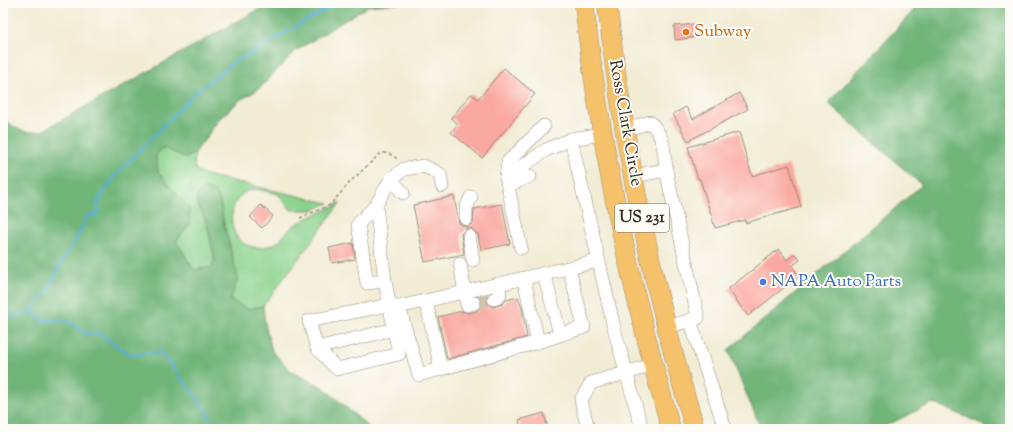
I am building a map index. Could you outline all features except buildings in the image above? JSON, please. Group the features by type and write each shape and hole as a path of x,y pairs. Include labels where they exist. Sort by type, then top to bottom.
{"highway":[{"name":"Ross Clark Circle","path":"584,3 603,134 630,267 653,365 671,429"},
{"name":"Ross Clark Circle","path":"607,11 625,130 634,176 667,327 695,429"},
{"path":"586,23 607,11"},
{"path":"603,134 625,130"},
{"path":"653,365 675,358"}],"lane":[{"path":"625,130 650,122 660,131 666,170 698,318 667,327"},
{"path":"521,248 507,182 508,162 544,126"},
{"path":"507,182 546,150 571,139 603,134"},
{"path":"571,139 598,261 625,372 642,429"},
{"path":"385,281 366,283 358,224 376,206 391,179 404,169 424,166 440,174 442,186"},
{"path":"634,176 666,170"},
{"path":"507,182 530,176"},
{"path":"391,179 403,193"},
{"path":"466,219 466,208 472,197"},
{"path":"376,206 385,281 419,375 538,342 584,327 569,268"},
{"path":"469,236 465,291 467,305 474,304"},
{"path":"394,306 394,329 399,354 337,369 317,348 309,321 394,306 426,301 598,261"},
{"path":"544,273 560,334"},
{"path":"524,278 538,342"},
{"path":"494,299 499,297 500,293 498,284"},
{"path":"426,301 441,369"},
{"path":"690,320 724,429"},
{"path":"317,348 394,329"},
{"path":"588,429 581,400 591,383 653,365"}],"path":[{"path":"300,218 330,205 352,180 381,153 388,153 396,157 404,169"}],"green space":[{"path":"270,3 406,3 368,6 294,52 259,89 240,100 220,118 195,153 186,158 162,148 156,155 158,172 189,208 190,224 176,241 194,270 212,267 215,261 206,220 198,205 196,197 201,190 207,189 215,192 220,200 224,225 238,278 230,300 248,309 263,306 265,323 272,351 292,372 323,387 371,429 3,429 3,118 12,126 21,130 30,132 42,131"},
{"path":"914,3 1010,3 1010,429 988,429 980,423 933,403 879,429 761,429 728,350 922,185 828,103 914,10"},
{"path":"162,148 186,158 195,153 194,166 197,171 206,175 329,203 313,210 291,210 278,194 260,190 250,190 241,196 235,204 232,215 232,226 237,237 245,244 256,247 272,245 279,241 295,225 341,202 263,306 248,309 230,300 233,258 224,225 220,200 198,205 211,236 214,260 212,267 194,270 176,241 190,224 170,187 158,172 156,155"}],"waterway":[{"path":"29,311 47,292 64,257 77,238 87,216 99,213 97,203 113,178 197,91 233,63 337,3"},
{"path":"3,317 14,317 29,311 44,321 65,320 87,334 98,333 131,355 161,352 208,413 212,427 216,429"}],"tunnel":[{"path":"474,303 494,299"}],"place":[{"name":"Subway","path":"686,32"},
{"name":"NAPA Auto Parts","path":"763,282"}]}
